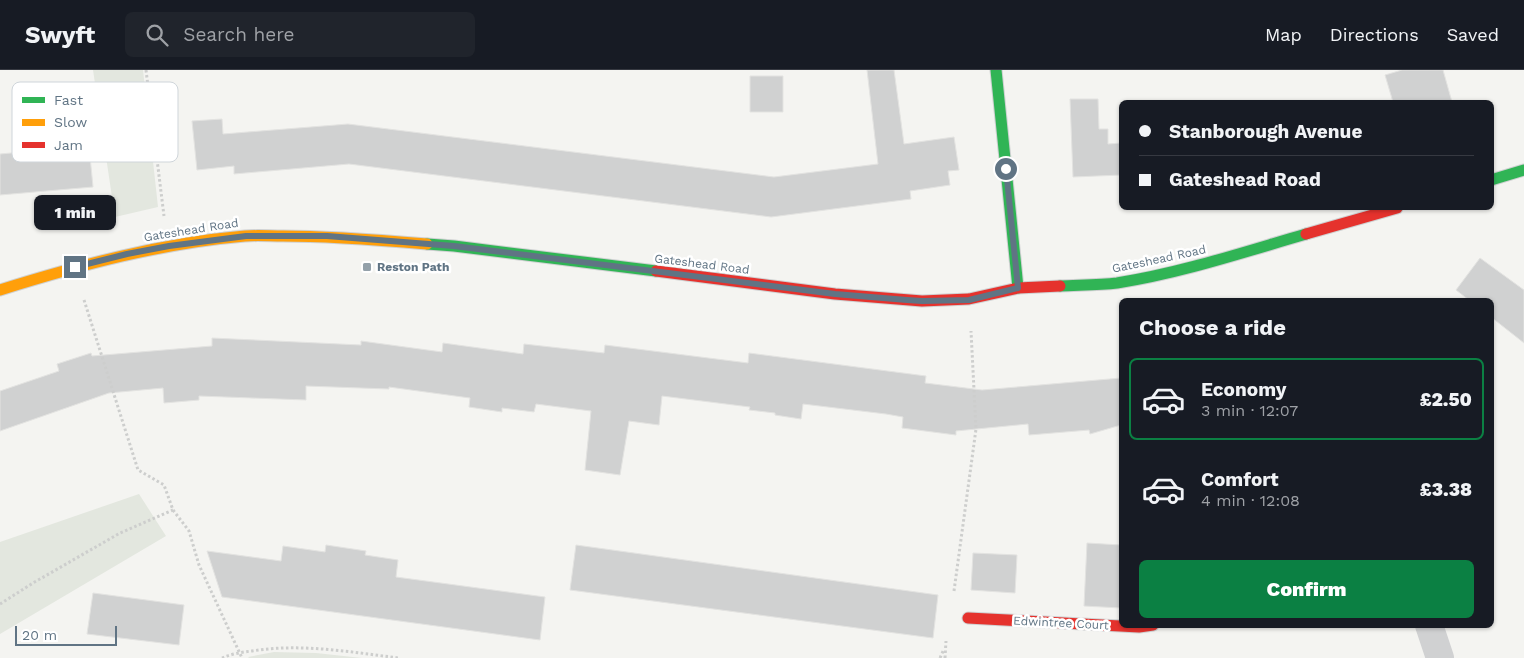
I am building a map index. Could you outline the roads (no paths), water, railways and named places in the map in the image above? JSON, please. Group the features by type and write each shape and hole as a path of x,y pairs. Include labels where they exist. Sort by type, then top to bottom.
{"street":[{"path":"996,70 1018,288"},
{"path":"1494,179 1524,170"},
{"name":"Gateshead Road","path":"0,290 75,267 169,246 246,236 327,236 454,246 835,294 922,301 969,300 1018,288 1116,283 1158,275 1221,259 1390,210"},
{"name":"Edwintree Court","path":"968,618 1119,627"},
{"path":"1430,628 1440,658"}],"place":[{"name":"Reston Path","path":"367,267"}]}
